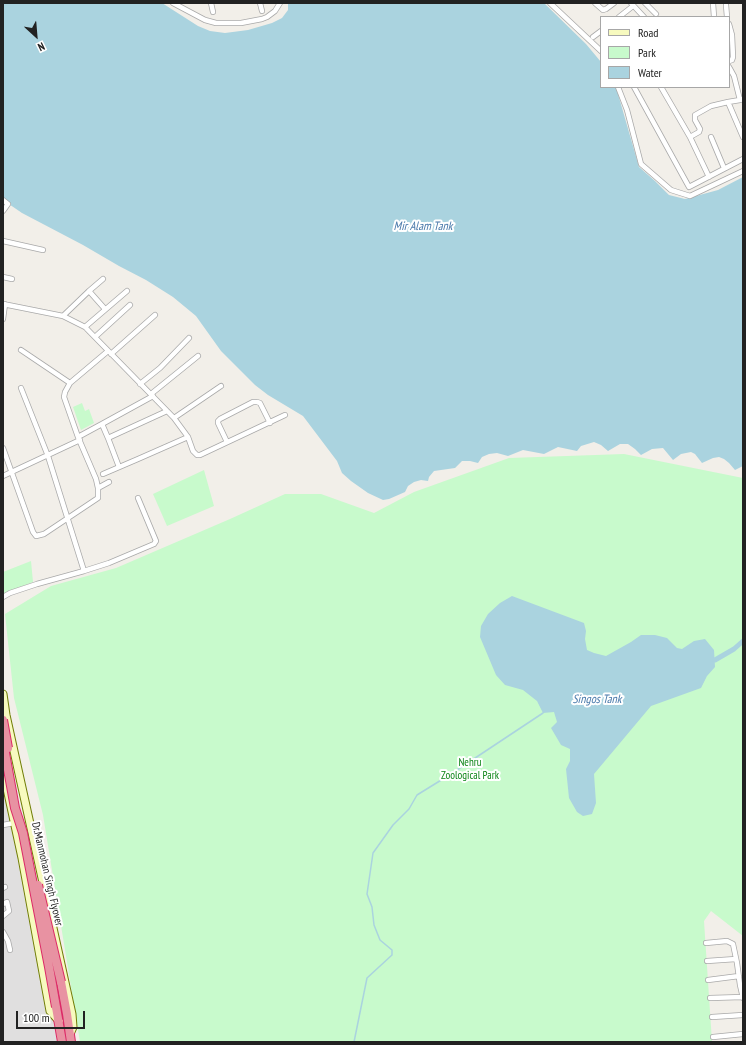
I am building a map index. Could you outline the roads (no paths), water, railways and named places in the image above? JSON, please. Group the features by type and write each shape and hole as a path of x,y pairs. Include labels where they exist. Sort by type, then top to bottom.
{"highway":[{"name":"Dr.Manmohan Singh Flyover","path":"3,720 13,776 61,982 70,1038"},
{"name":"Dr.Manmohan Singh Flyover","path":"3,742 15,808 24,841 49,967 62,1042"}],"main road":[{"path":"3,694 36,853 72,1014 73,1027 70,1038"},
{"path":"3,770 22,858 50,1012 59,1022"},
{"path":"22,858 36,853"}],"street":[{"path":"173,3 205,20 241,23 267,17 275,11 280,3"},
{"path":"211,3 212,12"},
{"path":"260,3 262,11"},
{"path":"550,3 600,50"},
{"path":"595,3 603,10 614,3"},
{"path":"645,3 656,14"},
{"path":"713,3 714,16"},
{"path":"620,16 632,4 642,16"},
{"path":"726,5 727,16"},
{"path":"730,28 732,35 733,57 730,61"},
{"path":"593,37 600,32"},
{"path":"690,137 699,132 700,129 695,120 695,115 711,106 742,99 730,69"},
{"path":"618,88 627,110 641,164 671,190 690,196 743,171"},
{"path":"635,88 689,187 743,159"},
{"path":"662,88 690,137 708,177"},
{"path":"728,102 743,137"},
{"path":"711,137 724,168"},
{"path":"3,200 8,204 3,211"},
{"path":"3,241 43,250"},
{"path":"3,277 12,279"},
{"path":"63,316 89,290 103,279"},
{"path":"89,290 105,309"},
{"path":"84,327 127,291"},
{"path":"3,319 4,304 63,316 84,327 174,418 188,437 193,451 197,455 200,455 285,416"},
{"path":"95,337 130,305"},
{"path":"3,448 33,532 36,536 44,534 98,498 96,479 79,439 64,397 65,392 70,383 110,353 155,315"},
{"path":"140,384 160,368 189,338"},
{"path":"21,350 70,383"},
{"path":"3,476 48,456 152,395 198,356"},
{"path":"174,418 221,386"},
{"path":"22,388 48,456 84,571"},
{"path":"227,442 218,421 254,402 260,403 270,423"},
{"path":"108,438 167,411"},
{"path":"102,424 119,467"},
{"path":"103,474 188,437"},
{"path":"98,488 109,482"},
{"path":"3,597 10,593 37,584 109,563 155,543 156,541 138,498"},
{"path":"3,825 14,823"},
{"path":"3,904 7,902 9,911 3,916"},
{"path":"3,932 8,941 10,950"},
{"path":"706,943 727,941 733,944 743,997 710,998"},
{"path":"707,961 743,962"},
{"path":"708,980 739,976"},
{"path":"712,1017 743,1015"},
{"path":"713,1036 743,1034"}],"water":[{"name":"Mir Alam Tank","path":"3,3 162,3 198,26 210,31 225,33 248,30 272,23 282,18 288,10 288,3 544,3 586,44 600,61 600,88 616,88 639,167 669,195 685,199 718,190 743,177 743,466 735,470 729,463 719,457 702,463 695,454 691,452 681,454 673,460 663,448 652,449 641,455 628,444 620,444 608,451 601,445 594,442 581,446 577,451 558,447 544,454 523,450 508,456 497,453 489,454 482,457 478,463 462,461 455,468 434,471 429,477 428,481 421,480 414,482 408,486 405,492 383,500 368,493 342,473 337,461 303,416 268,395 255,385 221,351 196,316 173,297 146,280 22,213 3,200"},
{"name":"Singos Tank","path":"512,596 584,623 587,650 594,653 606,656 641,635 655,635 667,638 677,648 682,649 694,641 705,639 714,650 715,667 707,676 701,688 651,706 594,774 596,803 592,814 583,816 577,812 569,798 566,769 570,761 570,749 561,745 551,728 557,722 554,712 543,713 537,701 523,690 505,685 496,675 480,637 481,626 488,614 500,603"}],"waterway":[{"path":"715,660 734,649 743,641"},
{"path":"354,1042 367,978 392,955 392,950 380,940 374,925 372,907 367,894 373,853 393,825 409,809 417,795 543,713"}],"park label":[{"name":"Nehru Zoological Park","path":"470,769"}]}
